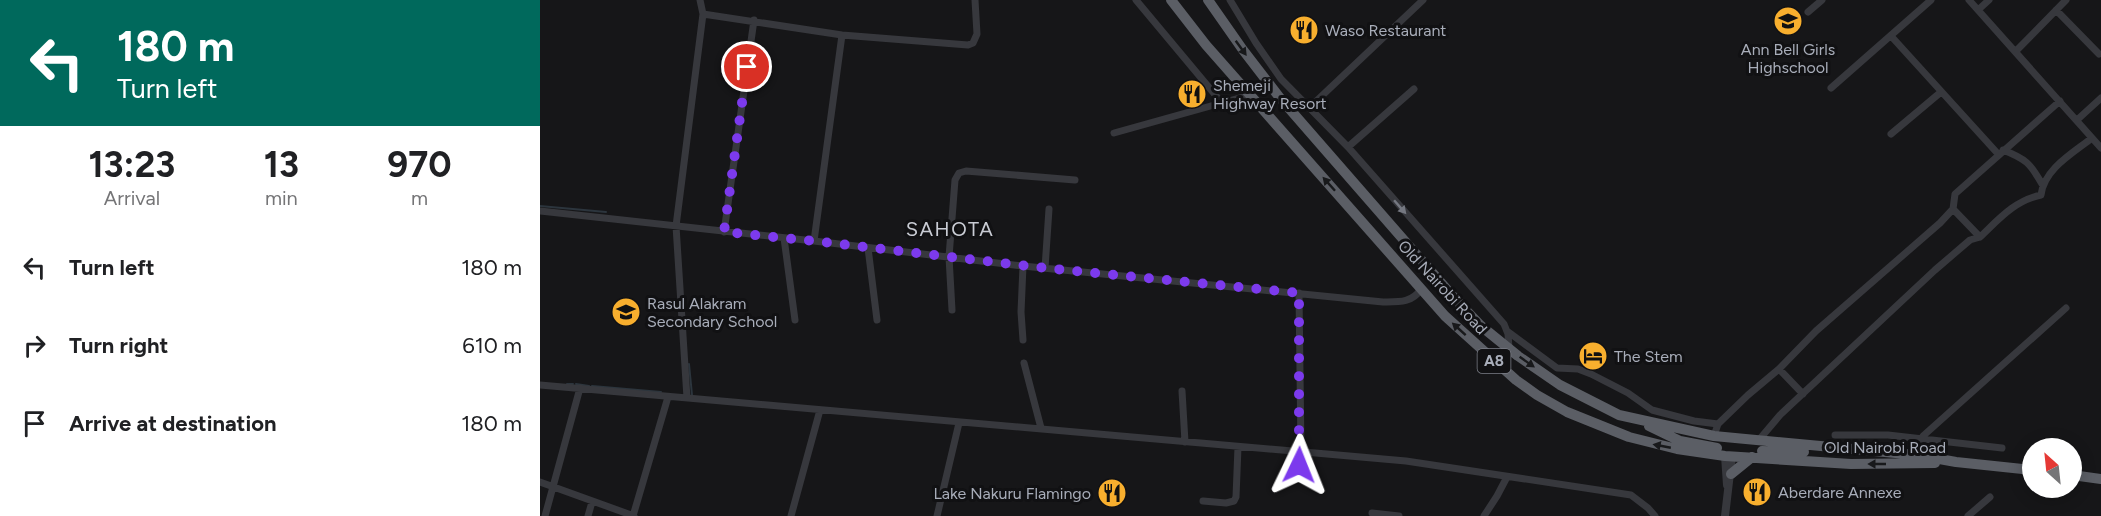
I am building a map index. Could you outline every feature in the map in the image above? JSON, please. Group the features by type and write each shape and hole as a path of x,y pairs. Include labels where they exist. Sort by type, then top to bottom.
{"highway":[{"name":"Old Nairobi Road","path":"1171,0 1206,45 1444,316 1516,380 1537,395 1567,412 1650,444 1752,457 1851,464 1956,462"},
{"name":"Old Nairobi Road","path":"1208,0 1280,98 1457,301 1481,326 1509,349 1560,385 1619,415 1714,436 1917,455 1956,462 2022,469"},
{"path":"1610,429 1616,429 1620,425 1619,415"},
{"path":"1639,420 1680,441 1729,454 1854,450"},
{"path":"1731,474 1752,457"},
{"path":"2082,476 2101,478"}],"street":[{"path":"687,398 676,226 703,14 700,0"},
{"path":"703,14 842,35 968,45 973,43 977,34 975,0"},
{"path":"1136,0 1222,103"},
{"path":"1230,0 1281,79 1348,147 1504,324 1509,349"},
{"path":"1309,108 1423,0"},
{"path":"1808,12 1822,0"},
{"path":"1831,88 1931,0"},
{"path":"1969,0 2101,148"},
{"path":"1978,10 1989,0"},
{"path":"2016,51 2066,0"},
{"path":"2056,10 2099,54"},
{"path":"724,232 754,20"},
{"path":"814,241 842,35"},
{"path":"1758,441 1780,415 1935,270 1970,240 1980,237 2013,206 2028,198 2041,195 2042,184 2032,166 2024,158 2001,153 1941,92 1891,36"},
{"path":"1348,147 1414,89"},
{"path":"1891,134 1941,92"},
{"path":"1114,133 1250,95"},
{"path":"2077,120 2101,98"},
{"path":"1980,237 1953,209 1952,202 1955,194 2060,101"},
{"path":"2042,184 2061,162 2092,138"},
{"path":"952,310 949,257 955,180 958,173 966,171 1076,180"},
{"path":"1045,268 1049,209"},
{"path":"1714,436 1718,424 1779,369 1816,331 1940,223 1953,209"},
{"path":"540,211 1023,266 1299,293 1402,302 1417,295 1421,289"},
{"path":"784,238 795,320"},
{"path":"868,248 877,320"},
{"path":"1023,266 1021,312 1023,340"},
{"path":"1298,479 1301,451 1299,293"},
{"path":"1917,455 1922,438 2066,308"},
{"path":"1507,331 1557,368 1578,369 1591,374 1628,393 1652,410 1694,422 1718,424"},
{"path":"1024,363 1041,428"},
{"path":"1779,369 1803,394"},
{"path":"540,385 1406,461 1630,495 1655,516"},
{"path":"545,516 580,388"},
{"path":"1182,391 1185,442"},
{"path":"540,482 633,516 668,397"},
{"path":"791,516 820,410"},
{"path":"937,516 959,423"},
{"path":"1835,435 1888,435 2001,448"},
{"path":"1203,501 1226,503 1234,501 1238,447"},
{"path":"1725,516 1731,474 1729,454"},
{"path":"1728,489 1725,475 1729,454"},
{"path":"1484,516 1507,477"},
{"path":"1968,516 1990,497"},
{"path":"588,516 592,502"},
{"path":"1372,513 1399,516"}],"waterway":[{"path":"540,206 606,212"},
{"path":"689,364 692,395"},
{"path":"567,384 573,384"},
{"path":"576,384 589,386"},
{"path":"592,386 661,392"}],"place":[{"name":"Ann Bell Girls Highschool","path":"1788,21"},
{"name":"Waso Restaurant","path":"1304,30"},
{"name":"Shemeji Highway Resort","path":"1192,94"},
{"name":"Rasul Alakram Secondary School","path":"626,312"},
{"name":"The Stem","path":"1593,356"},
{"name":"Aberdare Annexe","path":"1757,492"},
{"name":"Lake Nakuru Flamingo","path":"1112,493"}],"district":[{"name":"SAHOTA","path":"950,229"}],"route":[{"path":"747,67 724,232 1045,268 1299,293 1301,451 1299,465"}]}
